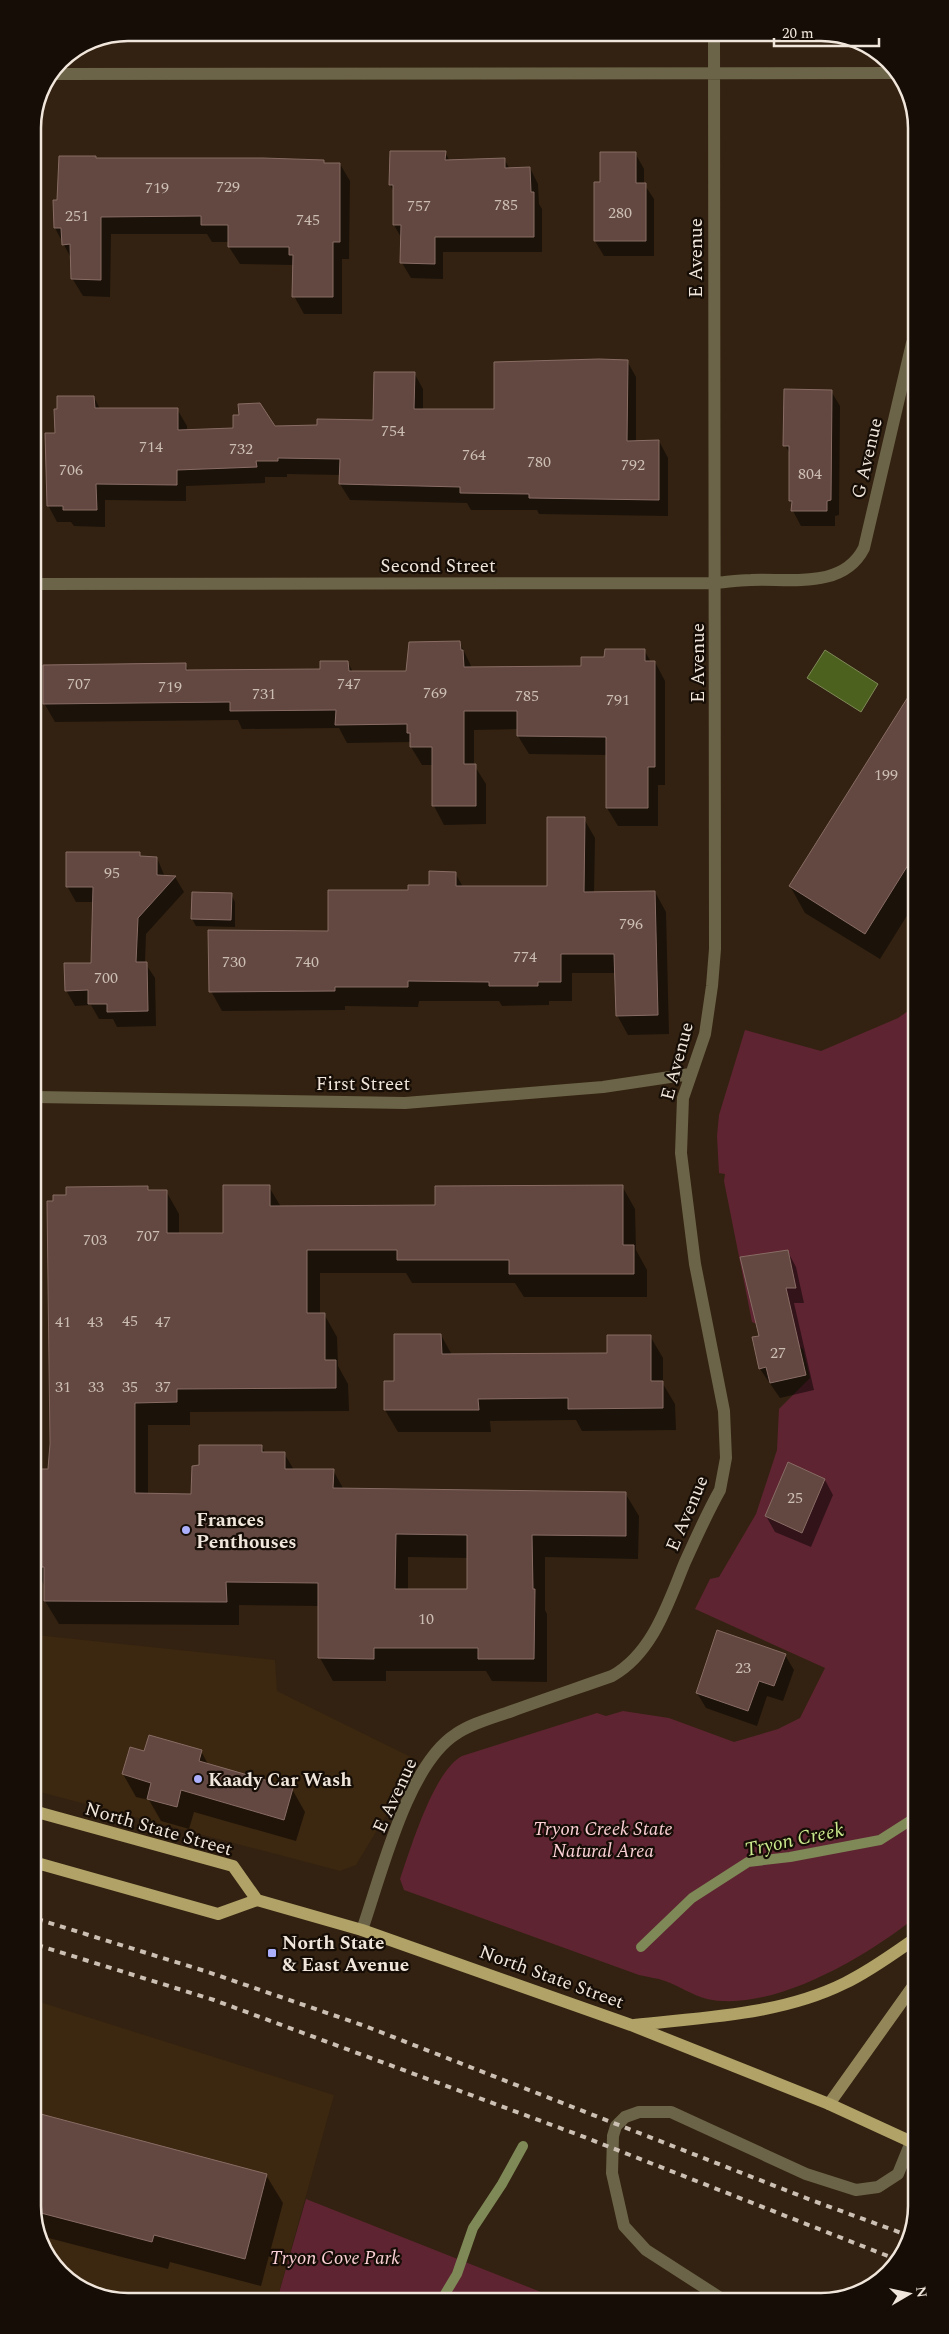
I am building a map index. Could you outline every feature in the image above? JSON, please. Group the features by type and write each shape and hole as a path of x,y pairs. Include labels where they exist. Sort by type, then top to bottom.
{"main road":[{"name":"North State Street","path":"41,1813 233,1866 257,1900 362,1930 631,2025 829,2104 908,2140"},
{"path":"41,1864 218,1914 257,1900"},
{"path":"631,2025 718,2016 791,2004 846,1983 908,1943"},
{"path":"829,2104 908,1993"}],"street":[{"name":"E Avenue","path":"362,1930 394,1836 412,1792 433,1756 446,1741 471,1726 612,1676 630,1663 648,1642 720,1490 726,1458 724,1411 695,1264 681,1153 683,1098 704,1034 712,986 715,949 714,41"},
{"path":"61,74 888,73"},
{"name":"G Avenue","path":"840,572 855,561 864,548 908,360"},
{"name":"Second Street","path":"41,584 715,583 750,580 812,579 840,572"},
{"name":"First Street","path":"41,1097 405,1103 603,1087 690,1074"},
{"path":"714,2293 646,2250 624,2226 612,2173 613,2136 616,2126 625,2118 639,2112 671,2112 806,2174 856,2190 878,2187 898,2174 908,2155"}],"shaded area":[{"path":"825,650 878,684 861,712 807,678"},
{"path":"41,1636 275,1660 277,1691 419,1761 356,1865 340,1871 41,1792"},
{"path":"41,2002 334,2095 279,2293 122,2293 111,2291 100,2288 75,2275 59,2259 53,2249 46,2234 41,2206"}],"green space":[{"name":"Tryon Creek State Natural Area","path":"908,1011 908,1923 846,1964 818,1978 761,1998 733,2001 701,1997 665,1981 639,1975 404,1890 400,1879 424,1812 442,1778 451,1765 462,1756 597,1713 606,1716 623,1711 669,1718 734,1742 778,1729 800,1718 825,1668 695,1609 710,1579 719,1577 756,1514 777,1450 779,1409 810,1378 803,1349 784,1336 752,1322 724,1181 725,1174 719,1173 717,1136 719,1115 745,1030 821,1051 898,1018"},
{"name":"Tryon Cove Park","path":"306,2199 543,2293 279,2293"}],"building":[{"path":"390,151 446,151 445,160 505,158 505,168 530,167 531,192 534,192 534,237 435,237 435,264 400,263 401,225 393,225 393,185 389,185"},
{"path":"600,152 636,152 636,183 646,183 646,241 594,241 594,182 600,182"},
{"path":"59,156 96,156 96,158 263,158 324,160 324,163 340,163 340,242 333,242 333,297 292,297 293,255 289,255 289,247 228,247 228,225 201,225 201,216 101,217 101,280 71,279 70,244 62,245 61,228 54,228 53,200 57,200"},
{"path":"628,360 627,441 659,440 659,500 529,498 529,494 460,493 460,487 339,484 340,459 278,458 278,461 256,461 257,467 177,470 177,485 96,484 97,510 63,510 63,506 47,506 45,433 55,433 54,409 57,409 57,396 94,396 95,408 178,408 178,430 233,428 233,415 239,415 238,404 260,403 275,426 317,425 317,419 373,420 374,372 415,372 414,409 494,409 494,362"},
{"path":"784,389 832,390 831,500 827,501 827,511 791,511 792,501 789,501 789,446 783,446"},
{"path":"460,641 461,650 463,650 464,667 581,666 581,657 604,657 605,649 645,649 645,661 655,661 655,767 648,767 648,808 606,808 606,737 517,736 517,711 464,711 464,764 476,764 476,806 432,806 432,747 410,747 410,733 407,733 407,724 335,725 336,710 230,711 230,702 43,704 43,665 186,663 186,670 320,669 320,661 348,661 349,671 406,671 409,642"},
{"path":"908,697 908,865 865,934 789,886"},
{"path":"547,817 585,817 584,892 655,891 658,1015 616,1016 614,954 561,954 561,982 538,982 538,986 489,986 489,982 408,981 408,987 335,987 335,991 209,992 208,930 328,931 328,890 408,890 408,885 429,885 429,871 456,872 456,886 547,886"},
{"path":"66,852 140,852 140,856 157,857 157,875 176,876 138,918 136,962 147,962 148,1011 107,1012 107,1004 88,1004 88,990 65,991 64,963 91,963 93,887 66,887"},
{"path":"192,892 232,893 231,920 191,919"},
{"path":"223,1185 270,1185 270,1206 435,1205 435,1186 623,1185 623,1245 634,1245 634,1274 509,1274 509,1260 397,1260 397,1250 307,1250 307,1313 325,1313 325,1360 336,1360 336,1388 177,1389 177,1402 135,1403 135,1493 191,1494 192,1466 199,1465 199,1445 262,1445 262,1452 285,1452 285,1469 334,1469 333,1488 626,1492 626,1536 532,1535 533,1589 535,1589 534,1659 478,1659 478,1648 374,1648 374,1659 318,1658 318,1583 226,1582 227,1602 44,1601 44,1567 41,1567 41,1469 48,1469 50,1444 47,1201 53,1201 53,1195 66,1195 66,1187 148,1186 148,1190 167,1190 167,1233 223,1233","holes":["396,1534 467,1535 467,1589 395,1589"]},
{"path":"788,1250 796,1288 786,1288 806,1375 770,1383 766,1367 759,1369 752,1337 759,1336 740,1257"},
{"path":"394,1334 441,1334 442,1354 607,1353 607,1335 651,1335 651,1381 663,1381 663,1408 568,1409 568,1398 478,1399 479,1410 384,1410 384,1381 394,1381"},
{"path":"788,1462 825,1479 802,1533 765,1516"},
{"path":"717,1630 786,1654 774,1686 759,1681 748,1711 696,1693"},
{"name":"Kaady Car Wash","path":"149,1735 202,1750 199,1761 293,1788 284,1820 181,1790 177,1807 147,1799 151,1783 122,1774 130,1747 144,1751"},
{"path":"41,2114 267,2174 245,2259 154,2235 152,2242 42,2213"}],"waterway":[{"name":"Tryon Creek","path":"641,1947 692,1898 748,1862 790,1857 880,1840 908,1822"},
{"name":"Tryon Creek","path":"446,2293 457,2274 473,2228 502,2184 523,2146"}],"railway":[{"path":"41,1920 208,1972 365,2026 811,2200 903,2234"},
{"path":"41,1946 214,2000 579,2135 891,2257"}],"place":[{"name":"Frances Penthouses","path":"186,1530"},
{"name":"Kaady Car Wash","path":"198,1779"},
{"name":"North State & East Avenue","path":"272,1953"}]}
